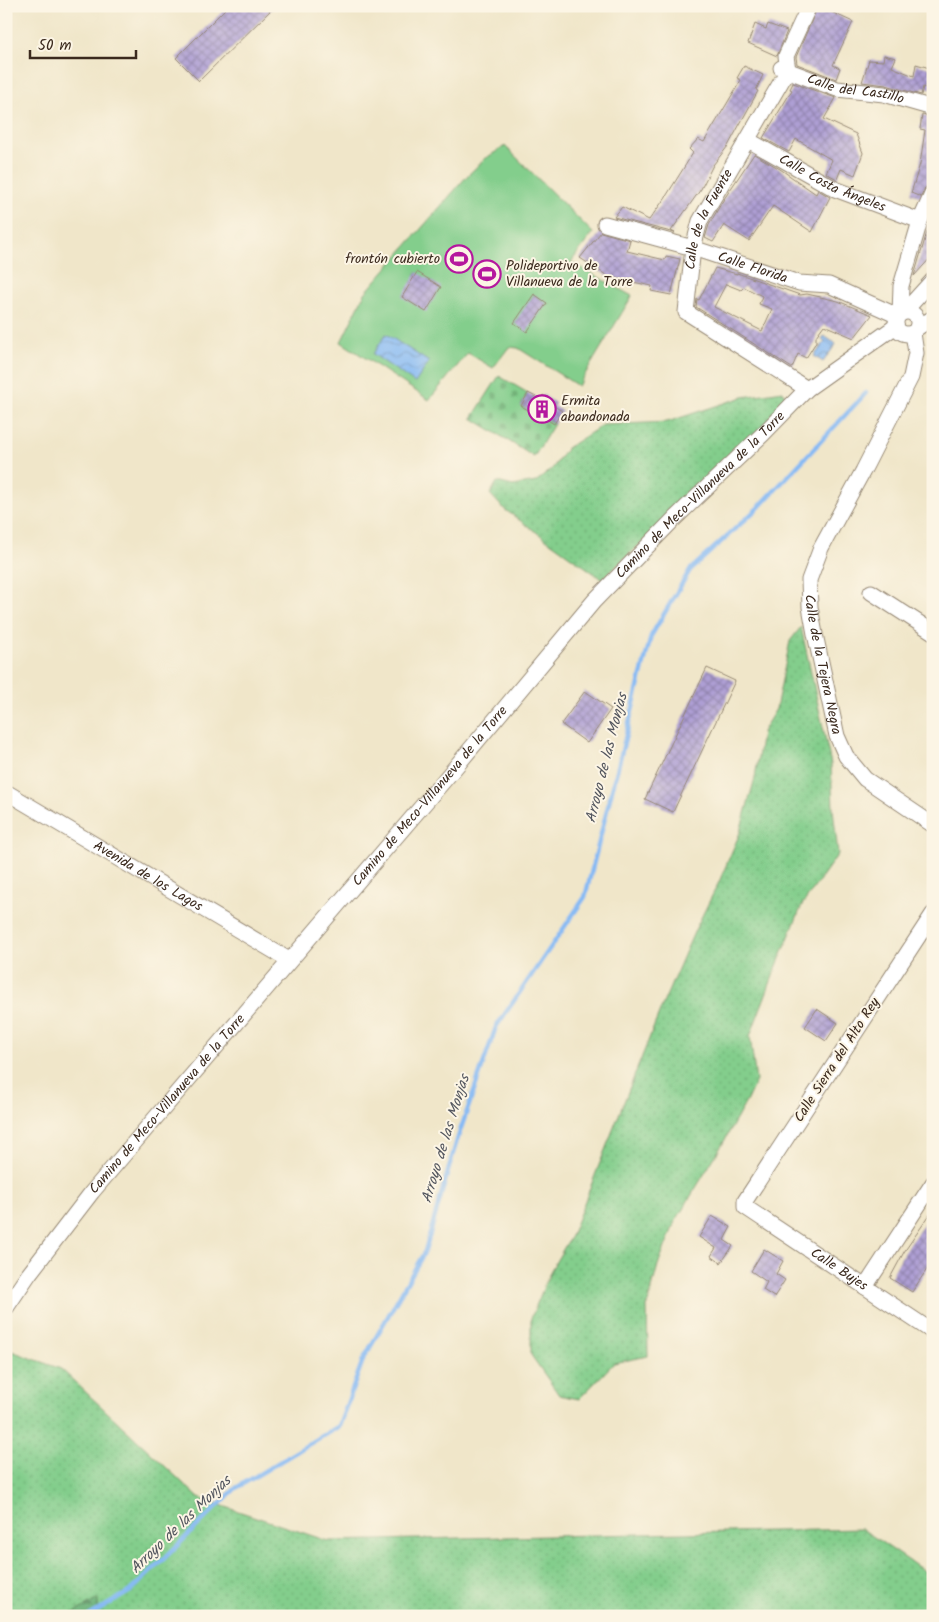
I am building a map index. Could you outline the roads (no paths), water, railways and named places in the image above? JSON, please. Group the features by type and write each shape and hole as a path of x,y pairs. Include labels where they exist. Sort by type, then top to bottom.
{"street":[{"name":"Calle de la Fuente","path":"807,389 686,312 693,248 700,221 748,140 784,69 786,56 809,6"},
{"name":"Calle del Castillo","path":"784,69 837,89 884,94 933,108"},
{"name":"Calle Costa Ángeles","path":"748,140 835,190 920,221"},
{"path":"900,317 901,286 920,221 933,192"},
{"name":"Calle Florida","path":"604,224 693,248 799,283 830,285 900,317 899,332 909,335 915,330"},
{"name":"Camino de Meco-Villanueva de la Torre","path":"6,1308 29,1274 92,1192 453,770 594,601 675,518 807,389 900,317 933,280"},
{"path":"915,330 933,318"},
{"name":"Calle de la Tejera Negra","path":"915,330 916,353 911,377 821,548 809,580 810,607 837,736 846,756 865,779 933,825"},
{"path":"871,592 933,632"},
{"name":"Avenida de los Lagos","path":"6,792 289,960"},
{"name":"Calle Sierra del Alto Rey","path":"745,1207 748,1195 933,914"},
{"path":"864,1287 933,1183"},
{"name":"Calle Bujes","path":"745,1207 933,1332"}],"water":[{"path":"386,334 429,362 415,383 373,354"},
{"path":"824,336 836,344 823,362 814,356 825,342 822,340"}],"waterway":[{"name":"Arroyo de las Monjas","path":"89,1616 132,1590 236,1488 339,1426 363,1360 425,1251 457,1140 496,1027 585,897 651,636 690,570 759,507 866,393"}],"place":[{"name":"frontón cubierto","path":"459,259"},
{"name":"Polideportivo de Villanueva de la Torre","path":"487,274"},
{"name":"Ermita abandonada","path":"542,409"}]}
